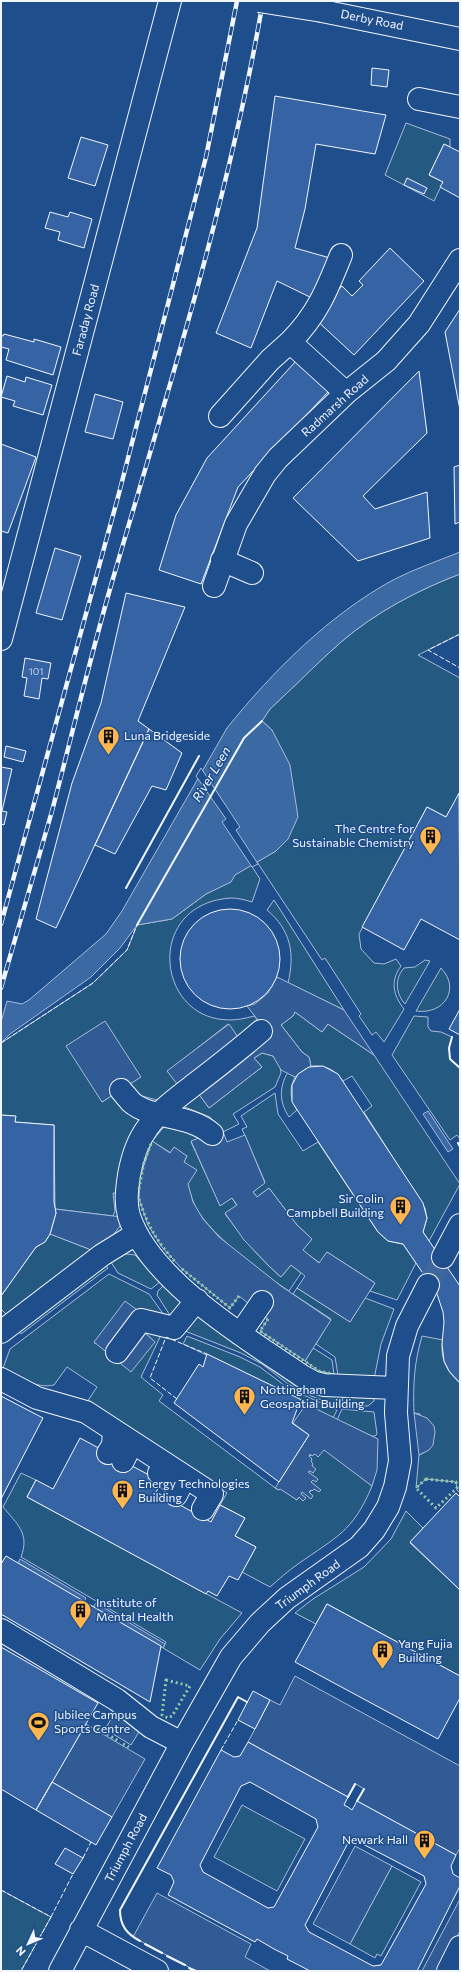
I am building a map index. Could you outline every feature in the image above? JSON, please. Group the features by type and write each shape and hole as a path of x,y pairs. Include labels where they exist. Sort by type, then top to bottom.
{"street":[{"name":"Faraday Road","path":"1,639 4,612 170,1"},
{"name":"Derby Road","path":"259,1 322,11 460,39"},
{"path":"419,99 460,107"},
{"path":"220,416 270,360 303,329 324,299 341,255"},
{"name":"Radmarsh Road","path":"214,586 236,524 265,474 278,458 346,393 386,361 419,324 460,260"},
{"path":"290,342 346,393"},
{"path":"222,560 252,574"},
{"path":"261,1031 160,1113 148,1127 138,1143 131,1166 126,1196 129,1215 136,1234 151,1258 169,1277 240,1334 313,1382 324,1385 395,1388"},
{"path":"121,1090 132,1102 160,1113 192,1121 203,1126 212,1134"},
{"path":"443,1257 460,1225"},
{"path":"1,1332 102,1255 136,1234"},
{"name":"Triumph Road","path":"60,1971 222,1671 244,1641 287,1598 359,1547 382,1518 395,1487 400,1461 395,1388 398,1356 401,1343 414,1311 428,1285"},
{"path":"117,1352 141,1320 174,1328 197,1300"},
{"path":"240,1334 262,1302"},
{"path":"1,1379 37,1398 86,1412 114,1431 121,1452 153,1456 212,1494 204,1509"},
{"path":"153,1456 152,1468 180,1487 176,1495"},
{"path":"1,1630 117,1700 151,1727 182,1743"},
{"path":"81,1930 157,1971"},
{"path":"448,1971 460,1947"}],"shaded area":[{"path":"406,123 450,139 450,147 444,144 429,175 443,182 434,201 385,175"},
{"path":"460,574 460,634 418,655 460,678 460,794 446,817 427,807 359,934 361,949 374,963 384,964 396,959 401,966 395,977 394,988 397,998 404,1009 384,1042 376,1032 372,1035 359,1016 361,1014 325,958 322,960 257,862 276,851 288,839 272,730 262,721 270,709 354,631 398,603 429,587"},
{"path":"251,865 260,879 252,902 231,898 201,906 181,923 171,946 171,970 180,993 197,1011 222,1020 254,1016 261,1024 240,1040 228,1024 168,1071 179,1086 161,1101 142,1096 128,1085 140,1077 114,1094 145,1117 120,1193 113,1193 115,1211 113,1216 55,1209 54,1125 15,1122 15,1116 1,1115 1,1043 93,983 127,950 137,925 172,919 206,894 230,882 234,875"},
{"path":"274,900 344,1010 288,983 291,962 289,943 281,926 267,910"},
{"path":"425,960 430,961 405,1004 400,996 397,986 401,972 404,968 415,967"},
{"path":"441,968 447,976 449,984 449,992 446,999 435,1009 416,1011"},
{"path":"277,977 344,1010 374,1055 328,1024 322,1032 295,1012 293,1016 281,1025 302,1052 309,1057 311,1066 295,1077 281,1070 273,1056 262,1053 254,1058 262,1067 209,1108 193,1086 184,1093 167,1071 229,1024 240,1040 260,1023 247,1006 255,1004 268,993"},
{"path":"295,1012 322,1032 328,1024 374,1055 460,1184 429,1241 423,1232 427,1218 425,1208 364,1112 372,1106 352,1076 343,1081 336,1073 325,1067 311,1066 309,1057 302,1052 281,1025 293,1016"},
{"path":"414,1016 428,1017 428,1027 431,1031 441,1032 452,1037 449,1048 450,1059 460,1068 460,1139 457,1135 450,1140 392,1055"},
{"path":"105,1021 141,1077 102,1102 66,1046"},
{"path":"262,1053 273,1056 280,1066 281,1073 275,1087 233,1114 239,1124 223,1132 210,1117 182,1106 198,1093 209,1108 262,1067 254,1058"},
{"path":"288,1072 295,1077 291,1094 297,1110 289,1117 283,1106 281,1094 283,1083"},
{"path":"275,1093 278,1114 303,1151 318,1142 378,1232 388,1241 403,1244 416,1263 397,1300 370,1291 375,1283 327,1252 320,1263 302,1250 312,1239 297,1225 269,1188 257,1197 253,1192 265,1182 242,1129 247,1127 241,1116"},
{"path":"172,1124 204,1136 191,1142 220,1205 232,1198 237,1206 225,1214 251,1247 265,1263 281,1277 291,1265 301,1273 289,1291 264,1274 220,1237 199,1212 191,1196 187,1182 184,1162 187,1156 171,1153 152,1141 164,1127"},
{"path":"222,1129 227,1142 245,1135 265,1183 253,1192 257,1197 269,1188 297,1225 312,1239 303,1250 319,1263 327,1252 375,1283 350,1322 297,1288 305,1276 291,1265 281,1277 244,1240 225,1213 237,1205 232,1198 220,1206 191,1141"},
{"path":"152,1141 170,1153 174,1147 187,1156 184,1162 197,1170 188,1184 193,1202 203,1219 219,1237 281,1286 331,1320 305,1361 260,1331 268,1319 239,1296 230,1308 182,1269 162,1247 148,1225 139,1199 140,1177"},
{"path":"55,1209 122,1217 122,1219 120,1226 111,1238 91,1251 50,1234 56,1213"},
{"path":"50,1234 91,1251 9,1317 1,1309 1,1296 36,1247 45,1242"},
{"path":"118,1255 135,1255 160,1282 151,1289 118,1273 109,1259"},
{"path":"104,1263 108,1268 21,1334 17,1329"},
{"path":"109,1274 149,1294 169,1322 147,1328 161,1335 141,1377 163,1395 159,1401 278,1490 280,1488 297,1500 299,1497 305,1498 300,1494 302,1492 309,1492 314,1489 320,1490 311,1482 313,1480 308,1472 312,1466 309,1456 324,1449 372,1486 358,1514 342,1532 291,1569 270,1587 242,1572 256,1547 235,1536 245,1518 220,1505 227,1493 85,1405 97,1387 67,1367 54,1385 47,1386 34,1384 3,1368 10,1349","holes":["147,1328 144,1332 155,1342 94,1343"]},
{"path":"164,1285 179,1299 181,1305 173,1320 157,1295 158,1291"},
{"path":"297,1288 350,1322 365,1298 394,1309 381,1344 374,1379 338,1375 335,1357 316,1344 331,1319 293,1294"},
{"path":"125,1301 137,1310 144,1332 155,1342 131,1372 94,1342"},
{"path":"197,1316 337,1395 338,1406 311,1396 288,1384 262,1364 241,1353 185,1331"},
{"path":"187,1336 240,1357 260,1367 288,1388 337,1410 333,1418 306,1404 306,1402 183,1344"},
{"path":"422,1336 443,1340 442,1352 445,1364 451,1374 460,1383 460,1493 457,1490 456,1482 426,1479 416,1488 419,1455 425,1452 420,1414 414,1413 414,1383 419,1346"},
{"path":"313,1348 332,1360 334,1374 319,1371 305,1361"},
{"path":"342,1396 374,1396 374,1401 368,1406 343,1406"},
{"path":"306,1404 378,1439 377,1470 372,1486 324,1450 318,1457 315,1454 312,1456 310,1454 309,1456 312,1459 312,1466 316,1469 313,1473 310,1471 308,1472 318,1479 316,1482 313,1480 311,1482 321,1490 319,1492 314,1489 312,1491 311,1490 309,1492 313,1496 311,1499 302,1492 301,1494 306,1498 303,1501 299,1497 297,1500 280,1489 275,1488 309,1435 293,1423"},
{"path":"342,1409 374,1412 377,1434 375,1436 371,1436 337,1420"},
{"path":"414,1413 427,1418 434,1426 435,1432 433,1445 429,1450 419,1455"},
{"path":"21,1473 36,1480 27,1497 242,1613 220,1639 200,1670 163,1648 166,1642 21,1557 24,1541 21,1529 3,1507"},
{"path":"406,1511 423,1528 410,1543 460,1590 460,1676 327,1604 316,1624 295,1613 313,1599 364,1567 391,1539"},
{"path":"295,1676 460,1766 460,1848 456,1855 357,1801 364,1789 356,1784 348,1797 248,1742 270,1700 280,1705"},
{"path":"116,1711 142,1727 131,1745 105,1729"},
{"path":"86,1724 145,1759 112,1817 52,1782"},
{"path":"242,1805 305,1839 277,1891 214,1857"},
{"path":"355,1846 392,1866 350,1944 313,1924"},
{"path":"392,1866 421,1882 381,1956 377,1954 375,1958 350,1944"},
{"path":"1,1890 51,1917 21,1971 1,1971"},
{"path":"157,1893 251,1944 245,1957 270,1971 196,1971 133,1937"},
{"path":"460,1899 460,1931 438,1971 422,1971"}],"water":[{"name":"River Leen","path":"460,552 460,574 429,587 398,603 354,631 270,709 262,721 272,730 290,765 298,817 288,839 276,851 235,875 231,882 206,894 172,919 137,925 120,948 91,977 10,1034 1,1043 1,1022 7,1001 22,1004 29,1000 106,934 122,911 227,728 263,686 324,627 369,594 401,576"},
{"path":"428,1111 453,1149 448,1152 423,1114"},
{"path":"20,1559 86,1598 84,1602 18,1563"},
{"path":"96,1603 165,1644 163,1648 93,1607"}],"pier":[{"path":"201,768 240,827 236,830 258,864 252,867 222,822 226,819 196,776"}],"building":[{"path":"372,68 389,70 387,87 371,85"},
{"path":"275,96 386,115 375,154 316,144 305,209 295,248 330,258 314,299 277,281 251,348 216,333 257,228"},
{"path":"81,137 108,145 95,186 68,178"},
{"path":"444,144 460,152 460,198 440,187 443,182 429,175"},
{"path":"407,178 427,188 424,194 404,185"},
{"path":"50,212 68,217 70,212 92,219 84,248 58,240 60,232 45,228"},
{"path":"390,248 424,281 354,355 313,317 342,286 352,296 363,285 359,281"},
{"path":"460,309 460,410 445,332"},
{"path":"4,334 34,342 34,339 61,347 53,375 6,360 9,349 1,347 1,336"},
{"path":"297,360 328,392 238,487 201,584 159,570 176,515 207,458"},
{"path":"419,371 427,433 363,496 375,509 427,492 430,538 358,561 293,498"},
{"path":"7,376 25,382 26,377 52,385 43,415 13,406 15,401 1,397"},
{"path":"95,394 123,402 113,439 85,432"},
{"path":"1,444 36,457 8,533 1,531"},
{"path":"460,465 460,522 455,524 454,467"},
{"path":"55,548 81,556 62,620 36,613"},
{"name":"Luna Bridgeside","path":"126,593 185,607 138,721 149,729 56,928 36,919 72,783 101,703"},
{"path":"25,658 51,663 48,679 42,678 39,699 24,696 27,678 22,677"},
{"path":"149,729 182,753 166,790 152,786 115,854 95,845"},
{"path":"6,746 26,751 23,762 4,757"},
{"path":"1,767 12,769 2,811 7,812 4,825 1,824"},
{"name":"The Centre for Sustainable Chemistry","path":"459,793 460,940 421,919 404,950 362,927 427,807 446,817"},
{"path":"230,909 249,912 266,923 277,940 280,959 277,978 266,995 249,1006 230,1009 211,1006 194,995 183,978 180,959 183,940 194,923 211,912"},
{"path":"460,1009 460,1035 449,1029"},
{"name":"Sir Colin Campbell Building","path":"323,1066 338,1074 423,1203 427,1218 423,1232 460,1286 460,1383 449,1371 444,1361 442,1344 444,1322 443,1312 437,1294 403,1244 388,1241 378,1232 292,1102 292,1085 298,1074 309,1067"},
{"path":"1,1115 16,1116 15,1122 54,1125 54,1202 56,1213 50,1234 45,1242 36,1247 1,1296"},
{"name":"Nottingham Geospatial Building","path":"207,1354 306,1402 306,1404 300,1401 292,1423 309,1435 279,1482 174,1403 199,1364 203,1367"},
{"path":"1,1396 43,1418 1,1499"},
{"name":"Energy Technologies Building","path":"80,1438 162,1482 156,1492 211,1522 220,1505 245,1518 235,1536 256,1547 238,1580 229,1576 217,1596 208,1591 206,1594 27,1497 36,1480 53,1489"},
{"path":"456,1493 460,1497 460,1590 410,1542"},
{"name":"Institute of Mental Health","path":"6,1556 161,1646 150,1702 1,1614 1,1564"},
{"name":"Yang Fujia Building","path":"327,1604 460,1676 460,1698 438,1739 295,1662"},
{"name":"Jubilee Campus Sports Centre","path":"1,1647 98,1703 36,1810 1,1789"},
{"path":"253,1691 270,1700 255,1729 238,1720"},
{"name":"Newark Hall","path":"248,1742 348,1797 344,1805 352,1810 357,1801 456,1855 451,1866 453,1874 460,1878 460,1886 417,1971 310,1971 287,1959 288,1956 257,1939 255,1942 168,1895 174,1882 171,1875 157,1868 221,1750 234,1757 240,1756","holes":["250,1782 316,1819 318,1827 274,1907 268,1908 203,1872 200,1865 241,1786","355,1840 424,1876 426,1884 381,1965 373,1966 309,1932 305,1925 348,1843"]},
{"path":"52,1782 112,1817 96,1845 36,1810"},
{"path":"65,1848 83,1858 73,1874 55,1864"}],"tunnel":[{"path":"428,1285 443,1257"}],"railway":[{"path":"1,924 118,497 206,157 237,1"},
{"path":"1,988 52,811 104,611 196,294 233,148 263,1"}],"hedge":[{"path":"139,1189 144,1162 152,1141"},
{"path":"139,1199 146,1218 154,1233 163,1248 176,1263"},
{"path":"182,1269 230,1308 239,1296"},
{"path":"268,1319 260,1331 319,1371 333,1374"},
{"path":"426,1479 456,1482 457,1488 436,1508 416,1488 426,1479"},
{"path":"166,1680 190,1686 172,1716 168,1718 162,1715 166,1680"},
{"path":"93,1726 104,1732"},
{"path":"107,1734 120,1742"},
{"path":"123,1744 129,1747"}],"fence":[{"path":"460,634 428,650 460,668"},
{"path":"1,1043 93,983 127,950 137,925"},
{"path":"177,1399 150,1378 166,1337 207,1354"},
{"path":"221,1750 238,1720"},
{"path":"83,1858 91,1842"},
{"path":"51,1917 73,1874"},
{"path":"1,1890 51,1917 21,1971"}],"wall":[{"path":"137,925 244,738 262,721"},
{"path":"126,888 199,756"},
{"path":"452,1037 449,1048 450,1059 460,1068"},
{"path":"458,1143 460,1147"},
{"path":"140,1941 125,1929 121,1921 120,1910 238,1697 247,1702"},
{"path":"348,1797 355,1784"},
{"path":"357,1801 364,1789"},
{"path":"145,1944 162,1953"},
{"path":"167,1956 185,1965"},
{"path":"189,1968 196,1971"},
{"path":"99,1971 112,1971"}],"place":[{"name":"Luna Bridgeside","path":"109,756"},
{"name":"The Centre for Sustainable Chemistry","path":"430,856"},
{"name":"Sir Colin Campbell Building","path":"400,1226"},
{"name":"Nottingham Geospatial Building","path":"244,1416"},
{"name":"Energy Technologies Building","path":"123,1510"},
{"name":"Institute of Mental Health","path":"81,1630"},
{"name":"Yang Fujia Building","path":"382,1670"},
{"name":"Jubilee Campus Sports Centre","path":"38,1742"},
{"name":"Newark Hall","path":"424,1860"}]}
